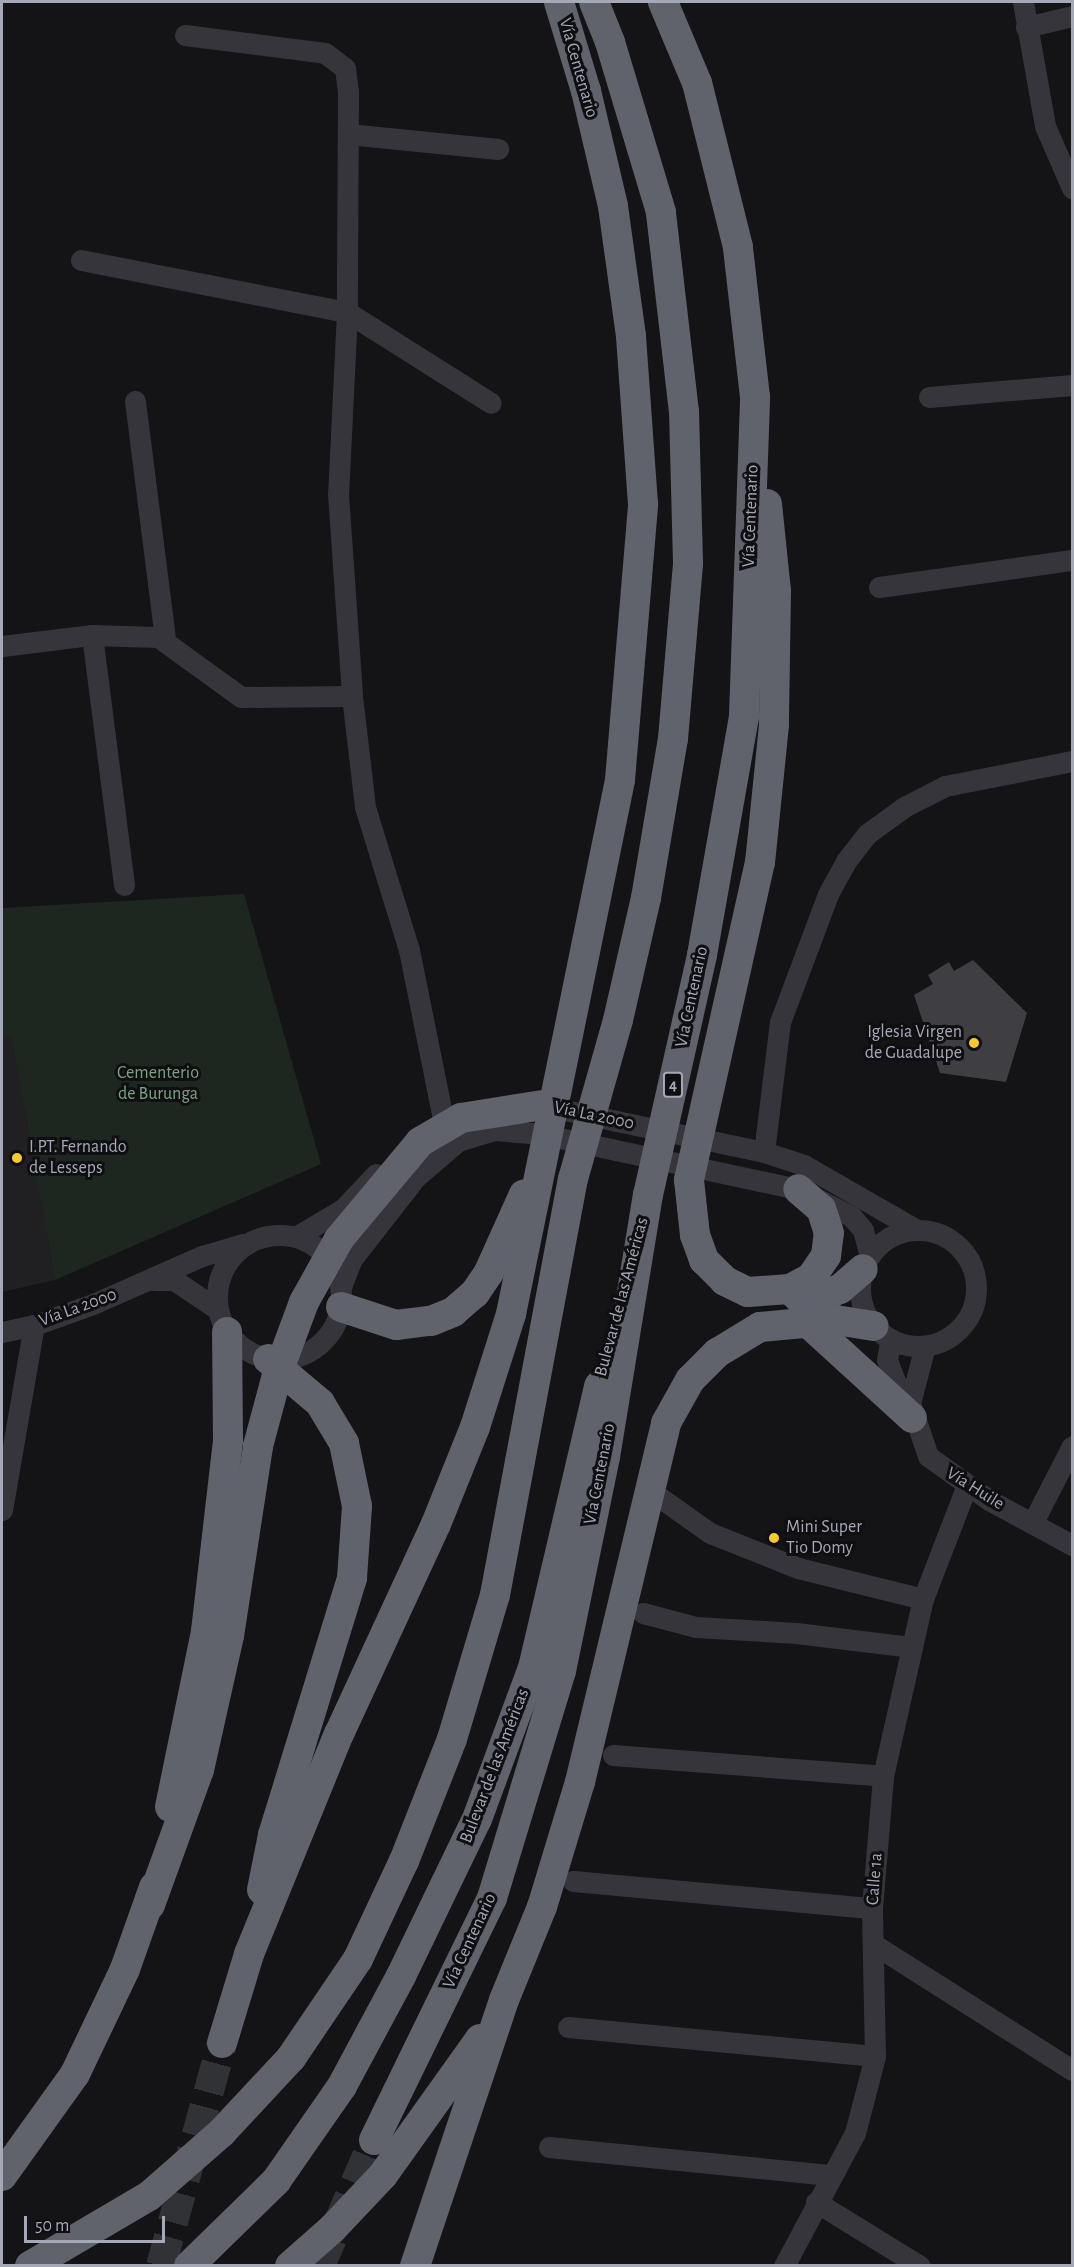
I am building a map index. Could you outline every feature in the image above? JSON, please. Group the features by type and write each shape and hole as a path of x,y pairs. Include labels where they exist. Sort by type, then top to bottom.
{"highway":[{"name":"Vía Centenario","path":"222,2043 249,1954 339,1734 436,1524 475,1427 511,1314 543,1130 620,780 643,504 630,336 613,206 586,91 559,2"},
{"path":"30,2265 149,2196 222,2132 291,2058 358,1959 405,1861 452,1739 495,1595 573,1179 618,1020 646,898 673,739 688,563 684,412 661,212 610,42 594,2"},
{"name":"Vía Centenario","path":"374,2140 492,1898 561,1671 605,1457 648,1195 702,955 744,716 755,397 738,247 697,83 663,2"},
{"path":"755,397 776,591 774,725 760,862 689,1180 695,1235 704,1260 725,1281 748,1292 790,1288 811,1278 826,1256 829,1233 821,1209 798,1189"},
{"path":"2,2176 75,2074 126,1969 199,1770 229,1636 258,1446 277,1375 304,1302 339,1239 420,1142 461,1118 543,1130 489,1272 475,1293 453,1312 431,1321 396,1325 341,1297"},
{"name":"Bulevar de las Américas","path":"189,2265 276,2181 342,2086 401,1976 477,1819 533,1668 583,1448 648,1195"},
{"path":"790,1288 800,1299 815,1299 840,1289 866,1263"},
{"path":"415,2265 504,2000 542,1907 580,1782 666,1423 690,1380 717,1353 760,1327 836,1320 883,1333"},
{"path":"150,1905 206,1631 228,1440 222,1321"},
{"path":"807,1322 911,1411"},
{"path":"249,1954 273,1834 352,1578 357,1506 344,1443 320,1403 268,1359"},
{"path":"290,2265 332,2229 383,2175 449,2087 504,2000"}],"street":[{"path":"1023,2 1045,126 1072,188"},
{"path":"1026,27 1072,16"},
{"path":"185,34 336,58 345,68 348,134 347,312 338,494 352,696 364,807 409,950 443,1118"},
{"path":"348,134 498,149"},
{"path":"81,260 347,312 491,403"},
{"path":"929,397 1072,385"},
{"path":"135,401 165,639"},
{"path":"879,587 1072,560"},
{"path":"2,646 92,635 165,639 241,697 352,696"},
{"path":"92,635 124,885"},
{"path":"764,1152 780,1022 828,894 860,843 904,807 945,786 1072,760"},
{"name":"Vía La 2000","path":"297,1236 343,1209 402,1147 443,1118 464,1106 504,1100 543,1130 798,1189 851,1216 863,1230 866,1263"},
{"name":"Vía La 2000","path":"341,1297 352,1259 415,1178 458,1141 494,1131 543,1130 703,1140 764,1152 804,1165 844,1184 894,1220 917,1230"},
{"path":"917,1230 936,1232 954,1241 967,1256 975,1274 976,1293 971,1312 960,1328 944,1340 925,1346 883,1333 864,1309 860,1289 866,1263 882,1242 898,1233 917,1230"},
{"path":"272,1234 297,1236 318,1247 333,1264 341,1297 335,1326 324,1342 307,1354 288,1360 268,1359 244,1350 222,1321 218,1283 228,1260 247,1243 272,1234"},
{"name":"Vía La 2000","path":"2,1332 33,1325 152,1280 202,1256 247,1243"},
{"name":"Vía La 2000","path":"152,1280 174,1280 222,1321"},
{"path":"2,1510 33,1325"},
{"name":"Vía Huile","path":"883,1333 887,1360 899,1391 911,1411 928,1456 967,1485 1072,1545"},
{"path":"911,1411 925,1346"},
{"path":"1033,1522 1072,1446"},
{"name":"Calle 1a","path":"784,2265 830,2175 855,2133 875,2056 875,1945 872,1908 883,1776 923,1599 967,1485"},
{"path":"655,1494 710,1533 787,1564 923,1599"},
{"path":"644,1613 696,1627 796,1633 912,1647"},
{"path":"613,1755 883,1776"},
{"path":"573,1881 872,1908"},
{"path":"875,1945 1072,2070"},
{"path":"568,2027 875,2056"},
{"path":"549,2147 830,2175"},
{"path":"816,2202 920,2265"}],"shaded area":[{"name":"I.P.T. Fernando de Lesseps","path":"11,1034 55,1280 2,1292 2,1037"}],"green space":[{"name":"Cementerio de Burunga","path":"244,894 321,1164 55,1280 11,1035 2,1037 2,908"}],"building":[{"name":"Iglesia Virgen de Guadalupe","path":"973,960 1027,1013 1006,1082 940,1073 914,995 933,984 928,975 949,962 954,971"}],"tunnel":[{"path":"161,2266 222,2043"},
{"path":"320,2266 374,2140"}],"place":[{"name":"Iglesia Virgen de Guadalupe","path":"974,1043"},
{"name":"I.P.T. Fernando de Lesseps","path":"17,1158"},
{"name":"Mini Super Tio Domy","path":"774,1538"}]}
